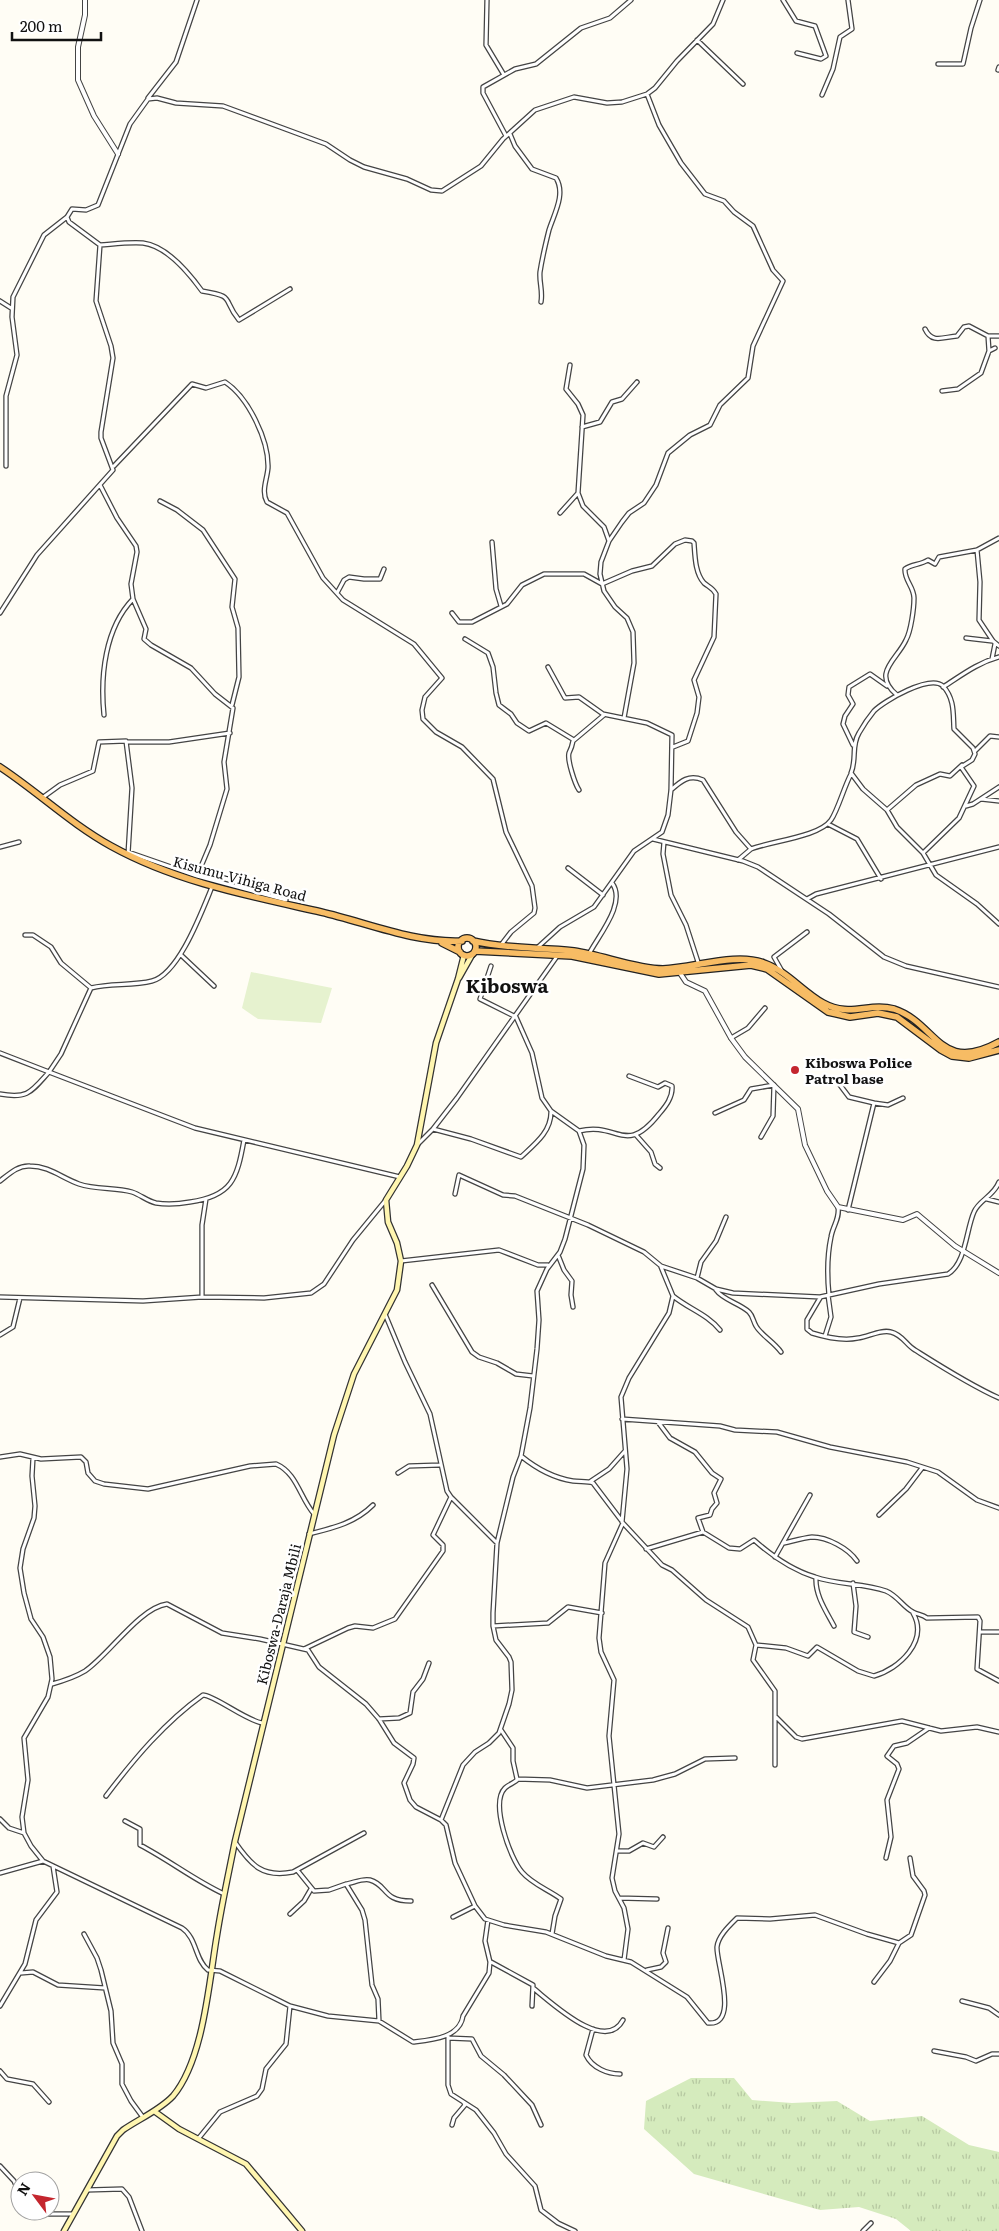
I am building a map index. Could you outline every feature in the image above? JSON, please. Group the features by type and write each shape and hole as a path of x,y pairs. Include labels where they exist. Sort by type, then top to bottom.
{"highway":[{"name":"Kisumu-Vihiga Road","path":"0,767 74,823 148,864 213,886 384,930 440,942"},
{"path":"440,942 467,939 501,946 589,954 662,969 748,960 768,964 831,1007 852,1011 885,1008 901,1013 936,1041 952,1050 969,1053 978,1052 999,1042"},
{"path":"462,941 459,946 462,954"},
{"path":"473,941 476,946 473,953"},
{"path":"440,942 462,954 558,954 590,959 651,973 680,973 735,965 757,966 774,973 828,1012 850,1017 878,1013 897,1017 952,1056 969,1058 999,1050"}],"main road":[{"path":"458,979 473,953"},
{"path":"386,1200 417,1145 436,1043 458,979 462,954"},
{"name":"Kiboswa-Daraja Mbili","path":"64,2231 116,2136 142,2116 168,2101 178,2090 194,2055 201,2032 224,1894 235,1841 334,1435 354,1374 397,1290 400,1261 397,1243 388,1222 386,1200"},
{"path":"154,2110 166,2121 246,2164 302,2231"}],"street":[{"path":"85,0 85,15 78,47 78,80 94,116 118,154"},
{"path":"6,466 6,396 17,355 11,308 15,292 40,239 49,228 67,217 72,209 86,210 98,205 134,117 176,62 197,0"},
{"path":"487,0 486,45 504,75"},
{"path":"541,302 543,292 540,274 549,232 560,200 560,185 556,178 532,169 515,146 482,91 484,86 504,75 536,64 581,28 610,18 631,0"},
{"path":"148,99 157,98 176,102 223,106 326,144 364,167 407,179 437,192 451,186 481,166 528,114 564,100 578,97 591,101 614,102 647,94 655,88 697,40 714,24 723,0"},
{"path":"783,0 796,21 815,26 826,56 822,58 797,53"},
{"path":"822,95 833,69 840,37 852,29 848,0"},
{"path":"938,64 964,64 971,28 980,0"},
{"path":"697,40 743,84"},
{"path":"624,718 634,663 633,632 627,618 615,608 604,591 601,562 609,541 629,514 641,506 650,494 671,449 690,434 710,425 720,405 746,382 753,346 783,281 773,270 753,226 734,212 724,201 705,194 680,163 659,125 647,94"},
{"path":"67,217 69,222 100,245 143,244 161,250 177,262 202,291 220,294 227,298 239,320 290,289"},
{"path":"100,245 96,301 112,346 113,358 100,432 102,443 114,467"},
{"path":"0,300 11,308"},
{"path":"925,329 930,338 934,339 957,336 964,327 969,326 988,336 999,336"},
{"path":"942,391 958,389 981,373 989,351 988,336"},
{"path":"989,351 995,348"},
{"path":"570,365 566,389 583,412 578,494 583,506 604,526 609,541"},
{"path":"0,612 37,555 111,473 114,467 191,384 206,388 226,382 252,411 265,446 268,464 264,490 267,502 287,513 323,578 337,593 349,605 378,620 414,644 442,678 425,697 422,710 424,719 436,732 462,747 492,779 506,832 532,886 535,908 534,913 528,920 511,932 503,940 501,946"},
{"path":"582,427 600,422 612,402 622,399 637,382"},
{"path":"100,485 117,518 136,546 137,552 131,584 133,600 145,627 144,636 147,642 191,668 215,694 232,705"},
{"path":"560,513 578,494"},
{"path":"160,501 177,510 203,530 235,579 232,606 238,628 239,677 232,705 234,712 224,762 227,789 210,845 197,876"},
{"path":"889,688 886,682 886,673 893,657 907,640 914,599 912,588 905,576 905,569 911,565 920,565 928,560 935,564 939,557 978,550 999,538"},
{"path":"602,584 632,571 652,566 679,542 689,540 694,543 697,570 703,582 713,588 716,594 713,622 714,633 694,680 699,697 693,728 687,742 673,747"},
{"path":"492,542 496,589 501,606"},
{"path":"978,550 980,582 979,620 994,643 992,659"},
{"path":"337,593 344,580 349,577 364,580 380,579 384,569"},
{"path":"452,613 457,621 467,622 509,602 522,585 544,574 584,574 602,584"},
{"path":"104,715 104,670 110,642 116,620 133,600"},
{"path":"966,638 994,643 999,646"},
{"path":"465,639 488,653 493,667 499,705 511,714 516,722 529,731 546,722 574,740"},
{"path":"943,687 973,666 999,657"},
{"path":"538,948 560,927 590,910 634,851 663,831 668,814 671,790 673,747 672,735 669,732 647,723 604,715 579,697 565,698 548,667"},
{"path":"854,746 843,724 845,716 853,704 848,694 849,686 870,674 898,695"},
{"path":"738,860 751,849 765,843 810,833 828,824 834,815 851,773 854,763 854,746 860,730 875,711 898,695 927,683 939,684 943,687 951,704 955,720 954,729 975,751"},
{"path":"579,790 575,782 569,754 574,740 604,715"},
{"path":"41,799 60,785 93,771 100,742 169,742 230,732"},
{"path":"887,810 916,785 940,774 950,776 962,765 972,760 975,751 990,736 999,737"},
{"path":"128,742 132,788 128,853 197,876 286,900"},
{"path":"924,853 954,826 966,806 966,800 974,786 970,777 962,770 962,765"},
{"path":"851,773 863,789 887,810 897,827 924,853 937,877 977,904 999,924"},
{"path":"671,790 684,779 696,777 702,780 736,832 751,849"},
{"path":"966,806 999,787"},
{"path":"980,799 999,801"},
{"path":"828,824 857,839 881,878"},
{"path":"653,839 738,860 758,867 807,899 884,957 906,966 999,987"},
{"path":"0,847 19,842"},
{"path":"664,842 663,854 671,895 686,925 699,965"},
{"path":"807,899 822,893 999,847"},
{"path":"568,868 603,895"},
{"path":"589,954 613,915 615,898 614,885 612,883"},
{"path":"25,935 32,935 51,947 61,963 91,988 154,981 181,954 213,886"},
{"path":"783,973 774,957 807,932"},
{"path":"181,954 214,986"},
{"path":"417,1145 433,1129 516,1017 558,954"},
{"path":"440,1820 463,1765 501,1730 510,1704 512,1690 511,1662 496,1640 492,1626 497,1543 512,1478 521,1456 530,1408 539,1320 536,1291 549,1265 558,1255 566,1239 584,1162 584,1144 579,1131 551,1111 542,1098 529,1044 516,1017 480,999 491,966"},
{"path":"680,973 686,982 705,991 731,1038 753,1066 798,1109 805,1144 827,1191 838,1207 839,1214 830,1238 827,1273 831,1317 825,1336"},
{"path":"0,1094 17,1097 24,1095 50,1072 61,1054 91,988"},
{"path":"731,1038 748,1028 765,1008"},
{"path":"0,1053 182,1124 400,1177"},
{"path":"579,1131 598,1129 621,1136 636,1135 652,1123 664,1108 672,1086 662,1083 658,1087 629,1076"},
{"path":"840,1085 849,1097 888,1105 904,1098"},
{"path":"714,1113 744,1100 751,1089 774,1086"},
{"path":"761,1137 773,1116 774,1086"},
{"path":"848,1210 874,1102"},
{"path":"433,1129 471,1139 521,1157 537,1144 545,1133 550,1123 551,1111"},
{"path":"636,1135 651,1152 655,1164 660,1168"},
{"path":"0,1181 17,1168 29,1166 50,1170 85,1186 131,1192 155,1202 171,1205 218,1196 231,1181 241,1158 244,1140"},
{"path":"455,1194 459,1175 503,1195 515,1196 570,1218 644,1252 661,1266 697,1278 737,1303 749,1312 756,1326 774,1343 780,1352"},
{"path":"716,1289 741,1294 820,1297 879,1284 948,1274 952,1271 963,1252 974,1211 978,1205 995,1191 999,1182"},
{"path":"202,1297 202,1225 206,1199"},
{"path":"986,1199 999,1202"},
{"path":"0,1297 143,1301 202,1297 264,1298 304,1294 317,1290 324,1284 360,1230 386,1200"},
{"path":"838,1207 903,1220 918,1214 963,1252 999,1272"},
{"path":"697,1278 701,1262 716,1241 726,1217"},
{"path":"400,1261 499,1250 538,1266 549,1265"},
{"path":"558,1255 564,1270 572,1281 571,1295 574,1307"},
{"path":"661,1266 673,1296 683,1304 708,1316 720,1330"},
{"path":"432,1285 472,1352 516,1374 533,1376"},
{"path":"621,1520 626,1488 625,1451 620,1409 622,1391 668,1317 673,1296"},
{"path":"820,1297 807,1320 806,1326 812,1333 853,1339 885,1331 892,1332 902,1336 912,1349 938,1363 953,1375 999,1398"},
{"path":"0,1335 12,1327 20,1298"},
{"path":"385,1314 405,1362 428,1407 440,1465 451,1497 497,1543"},
{"path":"622,1419 720,1426 735,1430 777,1432 830,1447 879,1455 938,1472 977,1500 999,1508"},
{"path":"658,1422 670,1438 695,1452 712,1473 721,1480 714,1493 717,1503 712,1508 710,1515 698,1518 703,1532 729,1548 740,1549 754,1540 775,1557 797,1570 816,1578 853,1583 889,1592 899,1598 913,1612 918,1631 910,1652 900,1663 874,1676 858,1671 817,1647 808,1656 786,1648 756,1644"},
{"path":"521,1456 537,1468 555,1477 576,1482 591,1482 609,1469 625,1451"},
{"path":"0,1457 20,1454 33,1458 81,1457 86,1462 88,1473 95,1481 116,1486 148,1489 250,1466 276,1464 294,1479 303,1499 314,1514"},
{"path":"33,1458 34,1518 24,1543 20,1568 31,1619 43,1637 50,1657 52,1684 48,1697 24,1738 28,1780 22,1817 24,1833 31,1846 43,1861 78,1876 182,1928 191,1936 205,1968 220,1971 290,2006 328,2016 379,2021 413,2042 448,2037 472,2039 476,2050 481,2056 504,2075 532,2105 541,2125"},
{"path":"398,1473 409,1466 440,1465"},
{"path":"879,1516 906,1489 922,1468"},
{"path":"591,1482 598,1488 623,1525 646,1549 706,1600 748,1627 756,1644 753,1660 775,1691 776,1717 773,1754 775,1765"},
{"path":"775,1557 810,1496"},
{"path":"304,1648 348,1628 355,1626 373,1628 395,1619 443,1551 443,1545 433,1535 451,1497"},
{"path":"309,1534 349,1522 360,1517 373,1505"},
{"path":"615,1512 623,1510"},
{"path":"623,1525 605,1563 599,1645 614,1680 609,1730 619,1834 618,1851 612,1878 624,1908 628,1930 624,1960"},
{"path":"646,1549 703,1532"},
{"path":"784,1543 808,1538 819,1538 841,1547 857,1561"},
{"path":"816,1578 818,1595 834,1626"},
{"path":"853,1583 856,1606 856,1622 853,1630 868,1638"},
{"path":"52,1684 73,1677 86,1670 132,1626 159,1606 167,1604 222,1633 304,1648 310,1652 319,1667 354,1693 379,1719 394,1743 414,1758 404,1783 410,1800 416,1807 440,1820 448,1830 455,1863 475,1906 488,1920 552,1934 646,1970 687,1997 708,2023 714,2024 718,2021 725,2009 717,1947 721,1937 737,1918 770,1919 815,1915 899,1943"},
{"path":"492,1626 548,1623 568,1608 602,1613"},
{"path":"913,1612 920,1613 928,1618 978,1617 980,1621 978,1669 999,1681"},
{"path":"980,1632 999,1632"},
{"path":"379,1719 399,1718 410,1713 413,1692 423,1679 429,1663"},
{"path":"106,1796 127,1768 156,1736 203,1695 208,1695 227,1707 262,1724"},
{"path":"776,1717 796,1737 802,1739 902,1721 944,1731 978,1727 999,1732"},
{"path":"886,1858 891,1836 886,1800 899,1768 888,1756 894,1746 906,1743 929,1728"},
{"path":"501,1730 513,1748 514,1768 518,1779"},
{"path":"552,1934 555,1916 561,1899 521,1872 510,1850 500,1821 502,1793 506,1788 518,1779 550,1780 587,1788 653,1780 675,1774 705,1759 735,1758"},
{"path":"0,1819 9,1828 24,1833"},
{"path":"125,1821 140,1829 140,1845 201,1883 224,1894"},
{"path":"235,1841 254,1866 262,1870 283,1874 297,1870 364,1833"},
{"path":"618,1851 629,1851 643,1843 654,1847 663,1837"},
{"path":"874,1982 890,1961 899,1943 911,1935 925,1894 913,1876 910,1858"},
{"path":"0,1873 43,1861"},
{"path":"0,2006 25,1964 36,1920 57,1892 53,1866"},
{"path":"297,1870 311,1889 318,1892 346,1884 371,1880 389,1897 399,1901 411,1901"},
{"path":"346,1884 362,1910 368,1929 371,1979 378,1999 379,2021"},
{"path":"290,1914 304,1901 311,1889"},
{"path":"619,1898 657,1898"},
{"path":"453,1917 475,1906"},
{"path":"488,1920 485,1941 490,1962 489,1973 463,2016 462,2024 448,2037 449,2090 451,2094 476,2110 494,2133 506,2154 535,2186 541,2210 558,2223 575,2231"},
{"path":"646,1970 665,1964 664,1953 668,1928"},
{"path":"84,1934 98,1958 111,2011 113,2043 122,2064 122,2084 142,2116"},
{"path":"490,1962 529,1983 574,2020 592,2029 609,2031 619,2027 623,2020"},
{"path":"21,1973 33,1972 58,1985 105,1988"},
{"path":"532,2006 533,1988"},
{"path":"962,2001 989,2008 999,2015"},
{"path":"198,2139 220,2112 257,2096 261,2092 266,2069 286,2044 290,2006"},
{"path":"592,2029 586,2056 588,2060 609,2074 620,2074"},
{"path":"934,2051 966,2057 976,2061 985,2056 999,2054"},
{"path":"0,2071 8,2079 33,2084 49,2102"},
{"path":"452,2125 454,2118 465,2105 464,2103"},
{"path":"0,2166 10,2177"},
{"path":"87,2190 122,2189 129,2197 142,2231"},
{"path":"60,2214 73,2214"},
{"path":"863,2231 871,2224"}],"green space":[{"path":"251,972 332,988 321,1023 258,1019 242,1008"},
{"path":"691,2078 734,2078 752,2100 792,2103 837,2101 870,2121 922,2116 969,2145 999,2152 999,2231 911,2231 896,2219 859,2207 820,2210 694,2174 644,2129 646,2101"}],"place":[{"name":"Kiboswa Police Patrol base","path":"795,1070"}],"district":[{"name":"Kiboswa","path":"507,985"}]}
